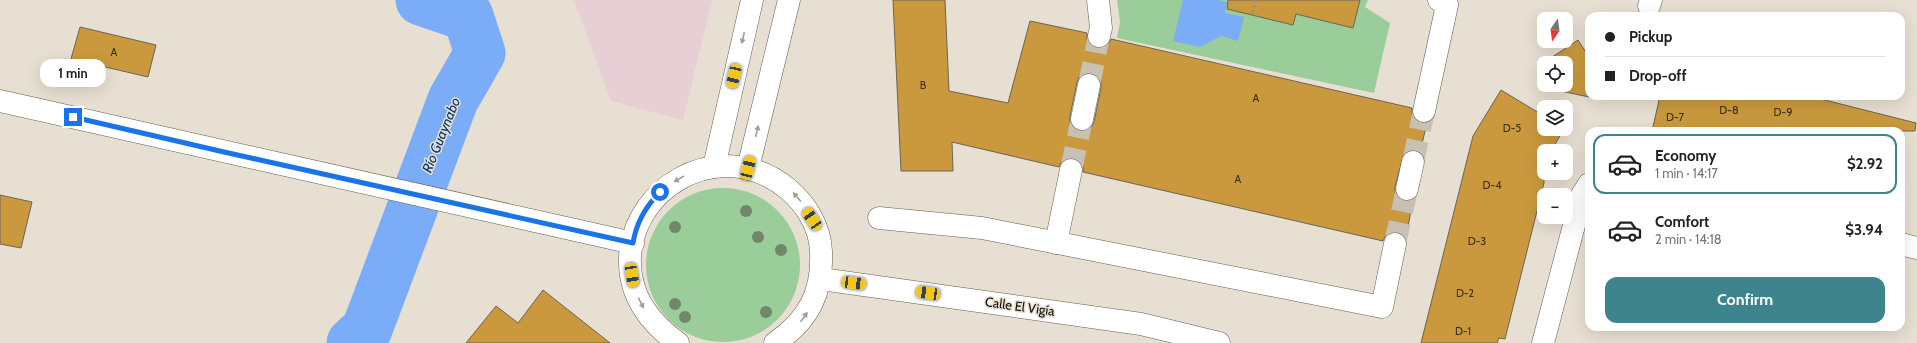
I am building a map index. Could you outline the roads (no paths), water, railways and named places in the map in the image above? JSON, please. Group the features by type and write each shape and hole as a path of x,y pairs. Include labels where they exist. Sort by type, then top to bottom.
{"street":[{"path":"714,167 752,0"},
{"path":"748,168 789,0"},
{"path":"1098,0 1101,28 1099,36"},
{"path":"1424,111 1447,5 1439,0"},
{"path":"1082,119 1089,85"},
{"path":"0,101 633,243"},
{"path":"1407,189 1413,162"},
{"path":"678,343 654,336 645,310 633,284 631,267 633,243 641,217 653,200 668,185 690,173 714,167 735,166 748,168 768,175 798,197 812,219 821,246 821,279 815,298 803,318 788,334 775,343"},
{"path":"1056,243 1071,170"},
{"path":"1543,343 1582,195 1585,190"},
{"path":"880,218 982,228 1382,307 1395,244"},
{"path":"1905,245 1917,248"},
{"name":"Calle El Vigía","path":"821,279 1141,324 1219,343"}],"water":[{"path":"1183,0 1217,0 1227,2 1225,13 1244,17 1238,41 1221,36 1200,47 1173,41"}],"waterway":[{"name":"Río Guaynabo","path":"352,343 367,329 453,100 480,53 468,16 421,0"}],"tunnel":[{"path":"1089,85 1099,36"},
{"path":"1413,162 1424,111"},
{"path":"1071,170 1082,119"},
{"path":"1395,244 1407,189"}]}
